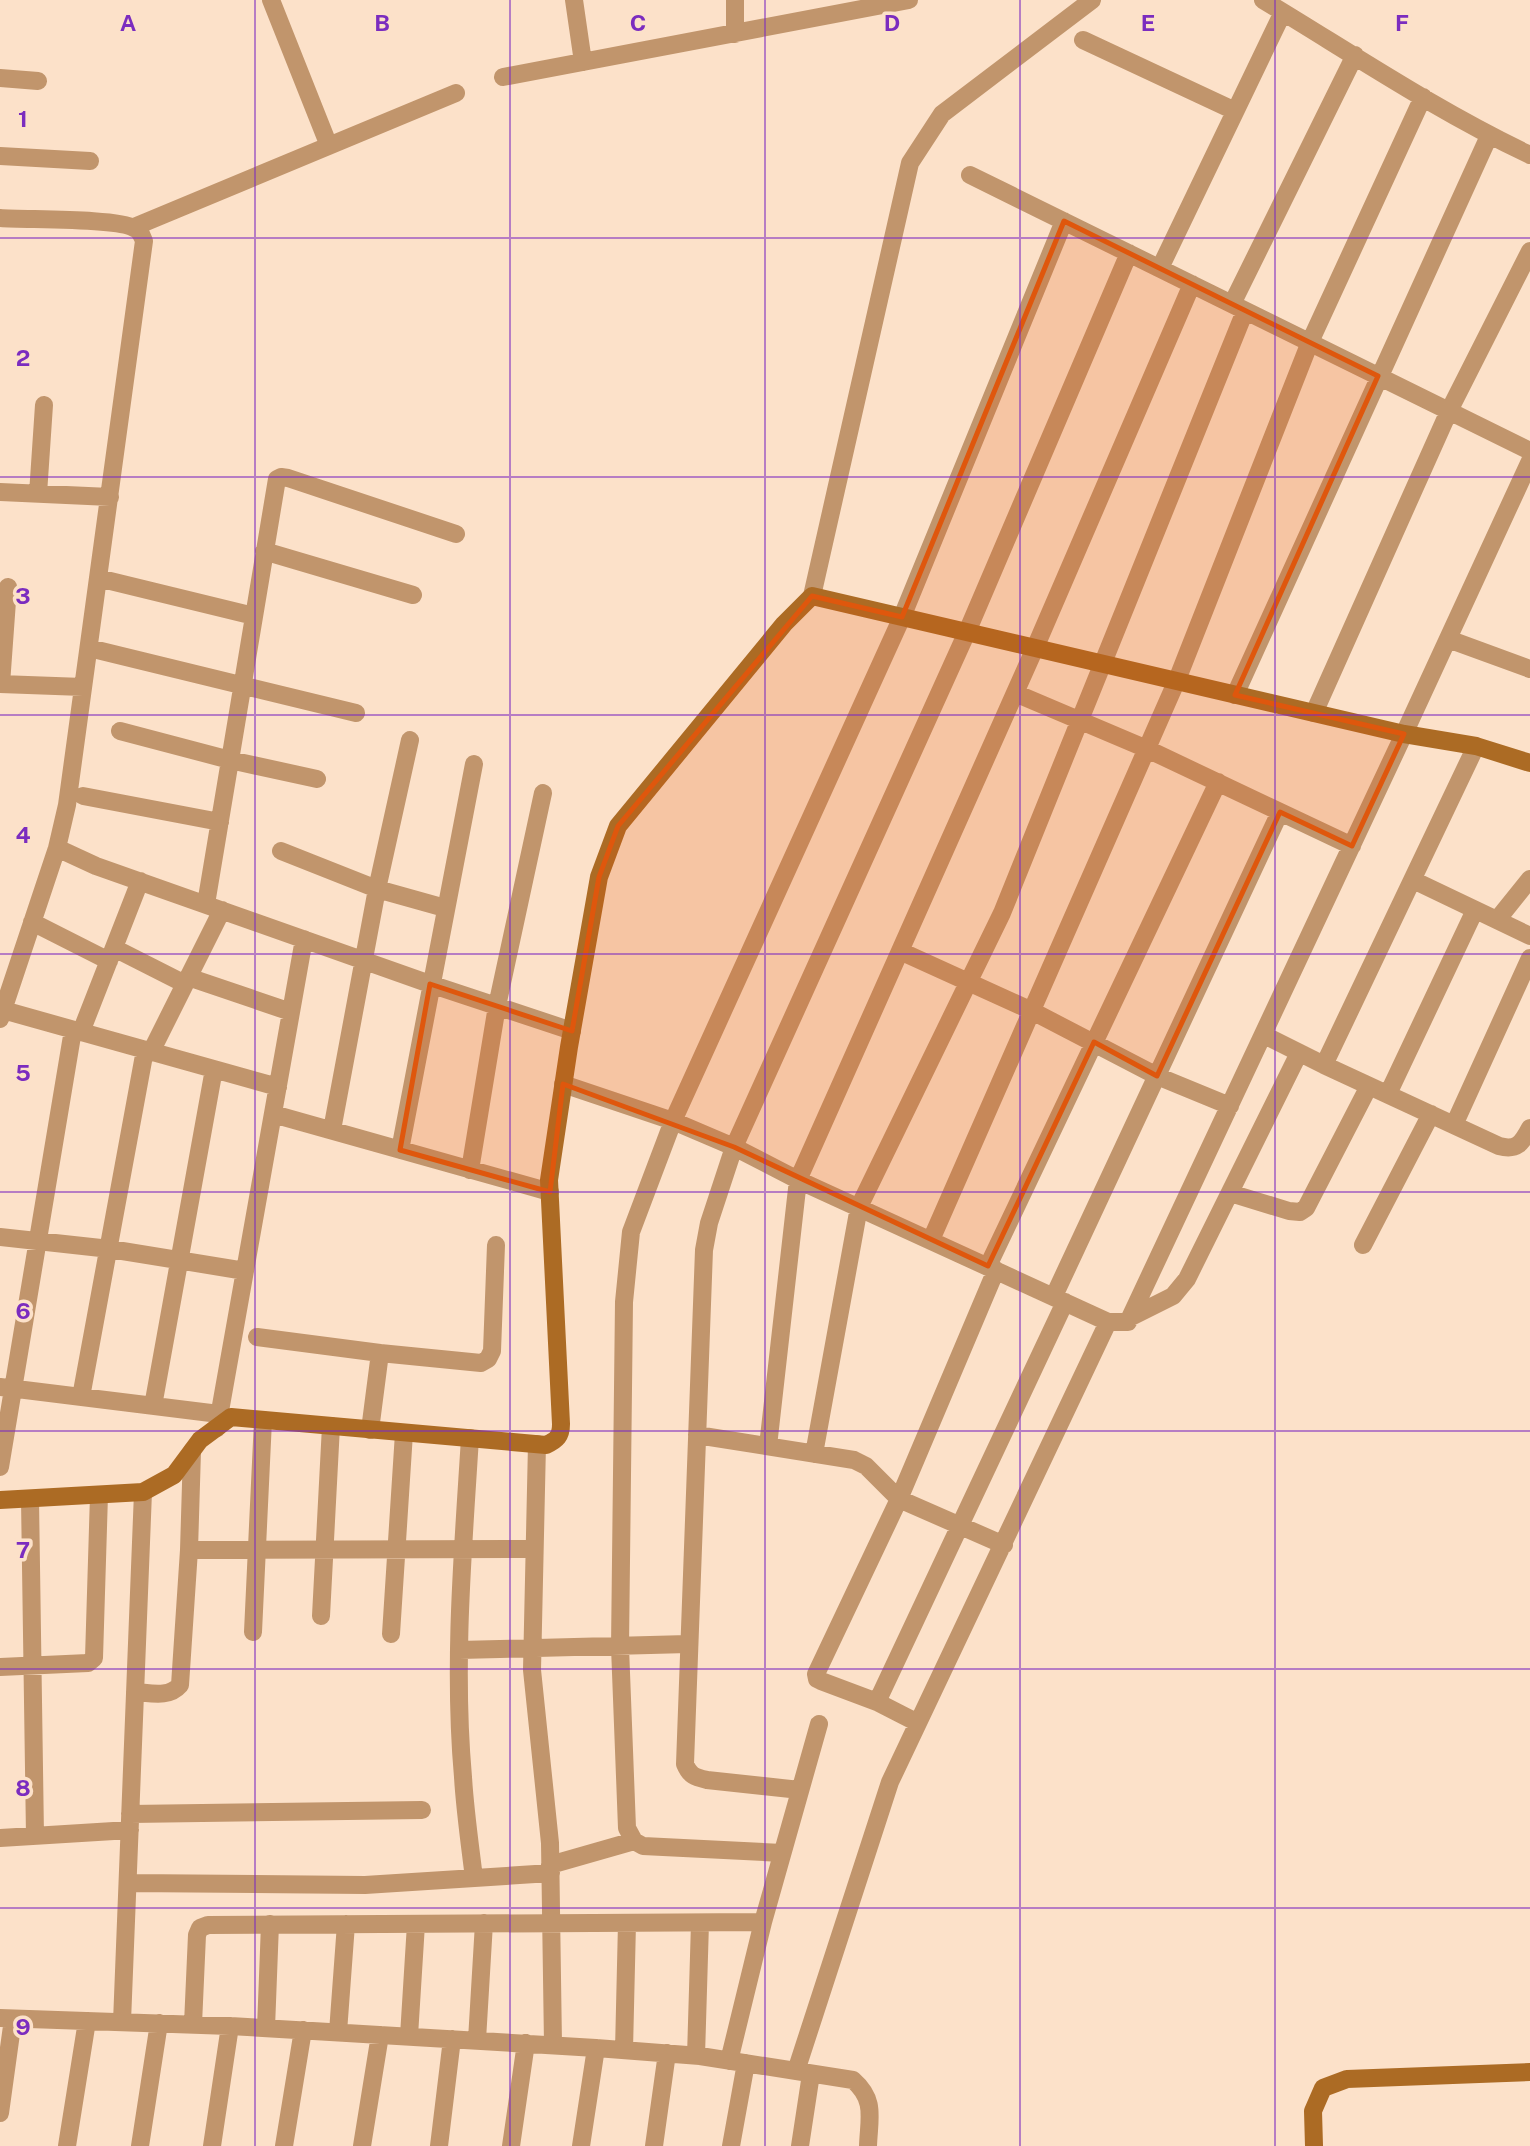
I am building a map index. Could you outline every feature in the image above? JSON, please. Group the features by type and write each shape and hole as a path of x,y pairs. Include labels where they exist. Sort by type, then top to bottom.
{"street":[{"path":"271,0 329,146"},
{"path":"574,0 583,62"},
{"path":"735,0 735,34"},
{"path":"503,77 909,0"},
{"path":"0,1500 143,1492 174,1475 218,1421 231,1417 546,1446 556,1441 561,1433 549,1180 599,877 618,826 784,624 812,596 910,163 942,114 1092,0"},
{"path":"1263,0 1489,136 1530,155"},
{"path":"1160,268 1283,12"},
{"path":"1083,40 1235,111"},
{"path":"814,1454 859,1207 1002,913 1103,664 1238,307 1355,55"},
{"path":"0,78 38,81"},
{"path":"0,218 134,227 456,93"},
{"path":"930,1240 1177,681 1310,342 1423,97"},
{"path":"1234,695 1489,136"},
{"path":"0,156 90,161"},
{"path":"970,175 1530,451"},
{"path":"782,1853 643,1846 634,1840 627,1828 620,1647 624,1302 631,1232 673,1121 902,617 1064,221"},
{"path":"134,227 144,241 67,805 57,848 1,1014 77,1031 278,1087"},
{"path":"1314,713 1449,411 1530,251"},
{"path":"800,1790 707,1780 688,1773 685,1764 704,1250 709,1223 734,1147 967,632 1129,253"},
{"path":"768,1446 797,1180 1035,648 1192,284"},
{"path":"38,494 44,405"},
{"path":"564,1084 673,1121 1108,1322 1128,1322 1530,461"},
{"path":"81,1397 148,1051 187,980 214,907 220,822 274,484 281,477 456,534"},
{"path":"0,492 110,497"},
{"path":"264,551 413,595"},
{"path":"98,578 254,616"},
{"path":"8,587 1,684 83,687"},
{"path":"812,596 1404,734 1476,746 1530,763"},
{"path":"1448,639 1530,668"},
{"path":"89,648 356,713"},
{"path":"1015,693 1147,749 1352,846"},
{"path":"120,731 230,760 317,779"},
{"path":"332,1130 377,888 410,740"},
{"path":"1324,1065 1476,746"},
{"path":"400,1150 474,764"},
{"path":"918,1723 877,1702 821,1681 816,1674 898,1499 992,1268 1094,1042 1218,782"},
{"path":"470,1170 497,1006 543,793"},
{"path":"83,796 220,822"},
{"path":"877,1702 1060,1299 1157,1076 1280,812"},
{"path":"57,848 96,866 430,984 572,1031"},
{"path":"281,851 377,888 445,908"},
{"path":"1497,920 1530,879"},
{"path":"1413,880 1530,936"},
{"path":"0,1467 6,1388 77,1031 140,881"},
{"path":"1388,1094 1475,910"},
{"path":"32,922 111,954 292,1012"},
{"path":"218,1421 304,939"},
{"path":"900,951 1032,1011 1157,1076 1230,1106"},
{"path":"1454,1125 1530,958"},
{"path":"1264,1035 1507,1148 1522,1144 1530,1128"},
{"path":"1131,1317 1174,1296 1182,1288 1299,1053"},
{"path":"153,1406 214,1069"},
{"path":"1230,1194 1289,1211 1300,1212 1306,1208 1369,1086"},
{"path":"273,1114 550,1192"},
{"path":"1363,1245 1431,1114"},
{"path":"0,1237 110,1249 245,1271"},
{"path":"257,1337 481,1363 488,1359 492,1350 496,1245"},
{"path":"800,2146 804,2073 890,1782 1108,1322"},
{"path":"370,1430 380,1353"},
{"path":"6,1388 153,1406 218,1421"},
{"path":"253,1632 262,1420"},
{"path":"321,1616 331,1426"},
{"path":"391,1634 404,1433"},
{"path":"697,1435 861,1463 898,1499 1004,1545"},
{"path":"470,1438 460,1650 463,1776 474,1878"},
{"path":"537,1444 532,1670 551,1869 553,2044"},
{"path":"135,1692 168,1694 173,1693 180,1685 192,1451"},
{"path":"122,2022 143,1492"},
{"path":"0,1667 88,1663 94,1658 99,1495"},
{"path":"30,1499 35,1836"},
{"path":"189,1550 534,1549"},
{"path":"460,1650 688,1644"},
{"path":"731,2146 737,2062 763,1922 819,1724"},
{"path":"0,1838 35,1836 130,1822 422,1810"},
{"path":"128,1883 365,1885 474,1878 551,1869 634,1840"},
{"path":"193,2024 197,1935 200,1928 208,1925 763,1922"},
{"path":"477,2040 484,1923"},
{"path":"624,2050 627,1923"},
{"path":"696,2056 700,1923"},
{"path":"266,2028 270,1924"},
{"path":"338,2032 346,1924"},
{"path":"409,2036 416,1924"},
{"path":"0,2113 7,2018 193,2024 667,2053 853,2080 864,2090 869,2103 867,2146"},
{"path":"67,2146 87,2021"},
{"path":"140,2146 159,2023"},
{"path":"212,2146 230,2026"},
{"path":"285,2146 303,2030"},
{"path":"362,2146 380,2035"},
{"path":"439,2146 452,2039"},
{"path":"511,2146 527,2043"},
{"path":"581,2146 596,2048"},
{"path":"654,2146 667,2053"},
{"path":"1314,2146 1313,2111 1323,2088 1347,2078 1530,2072"}],"highlighted area":[{"path":"1064,221 1378,376 1235,695 1404,734 1352,846 1280,812 1157,1076 1094,1042 988,1266 734,1147 563,1084 550,1192 400,1150 430,984 572,1031 599,877 618,826 812,596 902,617"}]}
